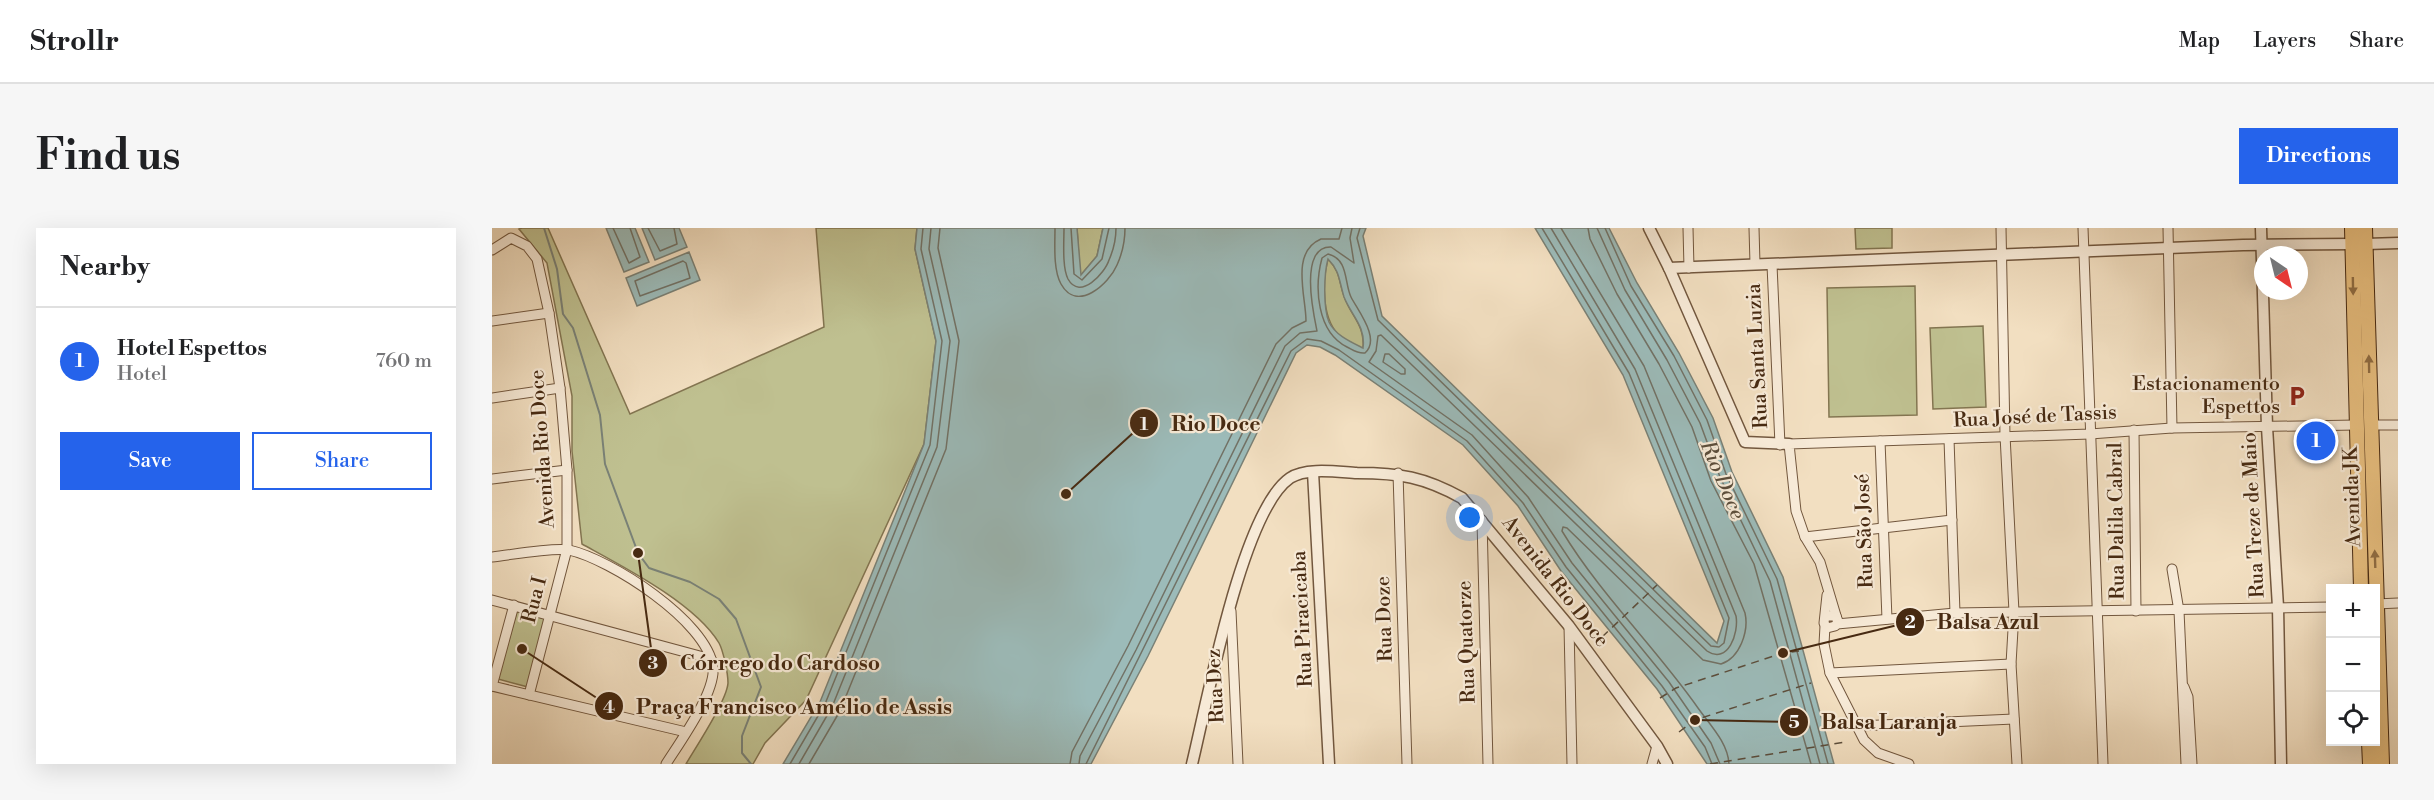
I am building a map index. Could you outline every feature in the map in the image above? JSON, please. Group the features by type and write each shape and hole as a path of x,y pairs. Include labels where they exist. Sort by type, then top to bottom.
{"main road":[{"name":"Avenida JK","path":"2352,228 2359,244 2370,425 2375,584"},
{"name":"Avenida JK","path":"2361,584 2355,425 2359,244 2365,228"},
{"name":"Avenida JK","path":"2377,638 2382,764"},
{"path":"2369,746 2370,764"}],"street":[{"path":"1648,228 1669,268 1745,442 1785,445 1796,511 1805,537 1820,562 1837,622"},
{"path":"1688,228 1689,268"},
{"path":"1754,228 1755,264"},
{"path":"2001,228 2005,435 2014,612 2011,664 2017,764"},
{"path":"2083,228 2103,764"},
{"path":"2168,228 2172,428"},
{"name":"Rua Treze de Maio","path":"2261,228 2262,246"},
{"name":"Avenida Rio Doce","path":"492,250 511,238 527,246 537,259 549,313 560,388 567,470 567,549 592,557 636,583 676,612 702,640 711,659"},
{"path":"2262,246 2398,243"},
{"path":"1669,268 2254,246"},
{"name":"Rua Santa Luzia","path":"1772,265 1785,445"},
{"name":"Rua Treze de Maio","path":"2263,300 2267,427 2278,607 2281,764"},
{"path":"492,321 549,313"},
{"path":"492,398 560,388"},
{"name":"Rua José de Tassis","path":"1785,445 2005,435 2090,434 2172,428 2355,425"},
{"path":"2370,425 2398,425"},
{"name":"Rua Dalila Cabral","path":"2134,430 2136,611"},
{"path":"1949,439 1955,613"},
{"name":"Rua São José","path":"1880,441 1887,619"},
{"path":"492,479 567,470"},
{"name":"Avenida Rio Doce","path":"1192,764 1238,572 1270,499 1291,477 1313,472 1398,473 1443,487 1462,498 1482,518 1569,626 1657,746 1666,764"},
{"name":"Rua Piracicaba","path":"1313,472 1329,764"},
{"name":"Rua Doze","path":"1398,473 1407,764"},
{"name":"Rua Quatorze","path":"1482,518 1488,764"},
{"path":"1805,537 1952,520"},
{"path":"492,557 567,549"},
{"name":"Rua I","path":"530,695 567,549"},
{"path":"2172,569 2179,611 2184,687 2188,697 2192,764"},
{"path":"1827,589 1826,616 1823,621 1824,644 1830,673 1864,740 1878,753 1909,764"},
{"path":"492,600 711,659 713,668 707,692 666,764"},
{"path":"2380,604 2398,603"},
{"path":"514,605 492,686 686,732"},
{"name":"Rua Dez","path":"1231,606 1238,764"},
{"path":"1837,622 1955,613 2326,607"},
{"path":"1826,616 1834,615 1837,622"},
{"path":"1825,626 1833,628 1837,622"},
{"path":"1569,626 1572,764"},
{"path":"1830,673 2011,664"},
{"path":"2184,687 2181,696 2186,764"},
{"path":"1858,726 2014,719"},
{"path":"1652,764 1657,746"}],"green space":[{"path":"548,228 630,414 824,327 816,228 917,228 915,249 936,341 924,444 806,700 765,743 753,764 686,764 717,712 726,691 727,674 719,643 708,628 676,600 637,574 582,544 572,451 572,396 547,263 519,229"},
{"path":"1077,228 1103,228 1097,256 1080,276"},
{"path":"1855,228 1892,228 1892,248 1856,249"},
{"path":"1328,259 1337,272 1347,303 1360,327 1363,349 1342,338 1330,322 1324,290"},
{"path":"1915,286 1917,415 1829,417 1827,288"},
{"path":"1983,326 1986,407 1933,409 1930,328"},
{"path":"517,611 546,619 528,687 498,679"}],"water":[{"path":"606,228 635,228 649,262 624,272"},
{"path":"642,228 679,228 687,247 655,260"},
{"name":"Rio Doce","path":"917,228 1077,228 1081,275 1097,256 1103,228 1366,228 1363,236 1382,316 1717,643 1724,621 1623,375 1535,228 1609,228 1637,283 1679,353 1713,418 1732,472 1783,577 1834,764 1707,764 1657,689 1561,571 1518,506 1463,445 1335,355 1320,347 1307,345 1296,353 1148,656 1091,764 783,764 820,702 924,444 936,341 915,249","holes":["1328,259 1339,276 1344,297 1360,327 1363,348 1339,334 1329,322 1325,300"]},
{"path":"689,252 700,280 637,306 626,278"}],"waterway":[{"path":"544,228 557,269 563,314 573,328 600,415 605,464 638,553 649,568 690,582 719,599 736,619 761,687 742,736 742,753 751,764"}],"ferry route":[{"path":"1602,637 1657,585"},
{"path":"1660,698 1676,688 1783,653 1799,651"},
{"path":"1679,732 1695,720 1811,683"},
{"path":"1710,764 1845,742"}],"place":[{"name":"Estacionamento Espettos","path":"2297,396"},
{"name":"Hotel Espettos","path":"2316,441"},
{"name":"Rio Doce","path":"1066,494"},
{"name":"Córrego do Cardoso","path":"638,553"},
{"name":"Praça Francisco Amélio de Assis","path":"522,649"},
{"name":"Balsa Azul","path":"1783,653"},
{"name":"Balsa Laranja","path":"1695,720"}]}
